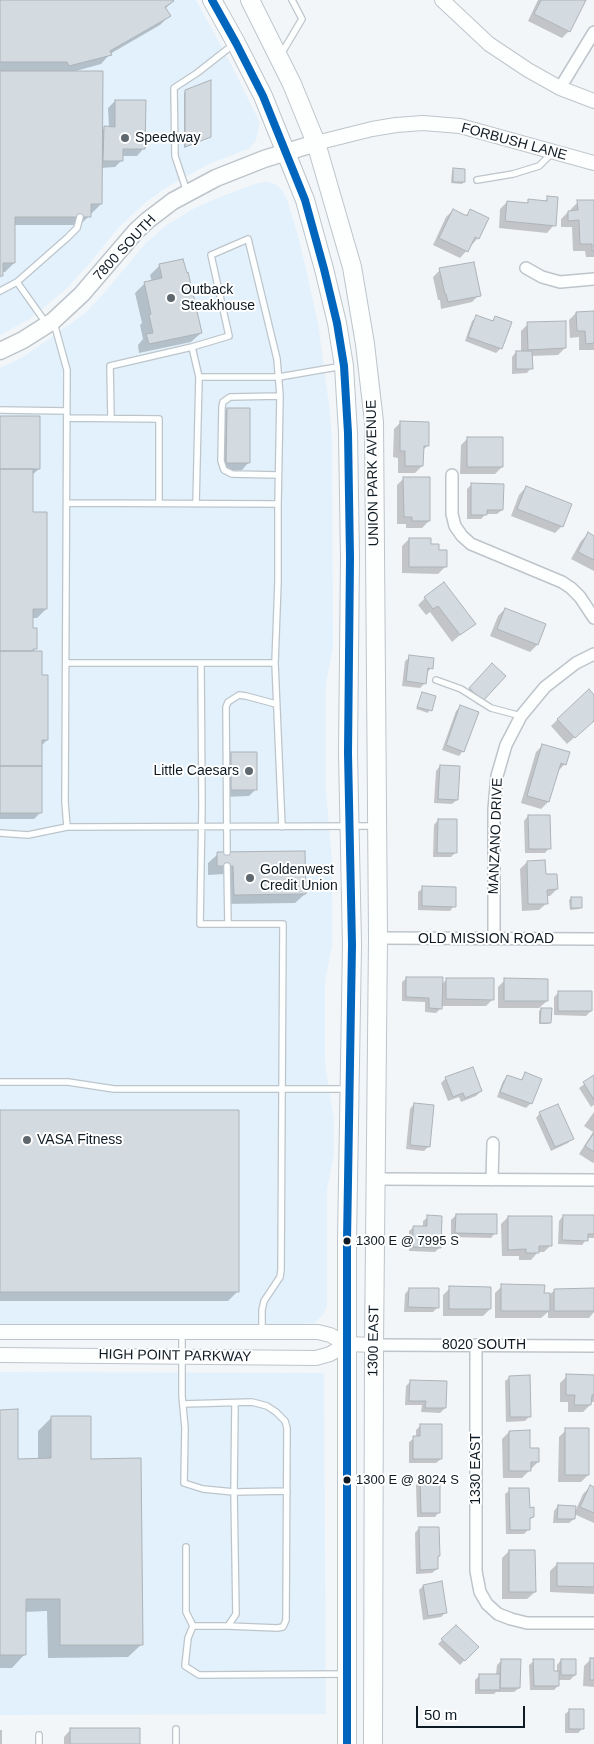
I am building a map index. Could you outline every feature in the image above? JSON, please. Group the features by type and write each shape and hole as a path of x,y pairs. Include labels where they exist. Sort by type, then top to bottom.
{"main road":[{"name":"UNION PARK AVENUE","path":"212,0 263,96 305,200 337,323 344,366 348,433 350,558 349,826 352,945"},
{"name":"UNION PARK AVENUE","path":"250,0 292,84 316,144 352,268 365,344 374,422 378,938"},
{"name":"7800 SOUTH","path":"0,351 50,323 82,294 136,231 160,211 188,192 216,178 286,152 316,144"},
{"path":"344,366 351,370 356,379 361,413 374,444"},
{"name":"1300 EAST","path":"373,1744 378,938"},
{"name":"1300 EAST","path":"347,1744 347,1344 352,945"}],"street":[{"path":"442,0 489,44 528,70 560,88 594,101"},
{"path":"560,88 594,32"},
{"name":"FORBUSH LANE","path":"316,144 372,129 423,123 460,126 594,163"},
{"path":"526,268 542,277 560,282 594,279"},
{"path":"452,475 452,514 455,526 462,536 471,544 562,582 580,597 594,618"},
{"name":"MANZANO DRIVE","path":"494,938 494,809 497,776 506,745 521,716 545,687 576,663 594,654"},
{"name":"OLD MISSION ROAD","path":"378,938 594,939"},
{"path":"492,1180 493,1143"},
{"path":"376,1179 594,1180"},
{"name":"HIGH POINT PARKWAY","path":"0,1332 318,1332 330,1335 347,1344 374,1345"},
{"name":"HIGH POINT PARKWAY","path":"0,1355 316,1358 330,1354 347,1344"},
{"name":"8020 SOUTH","path":"374,1345 594,1346"},
{"name":"1330 EAST","path":"476,1346 476,1571 480,1592 487,1604 498,1614 512,1620 527,1623 594,1623"}],"lane":[{"path":"279,58 302,19 292,0"},
{"path":"188,192 175,156 174,88 236,43"},
{"path":"477,180 513,174 539,166 553,152"},
{"path":"0,291 17,282 72,233 77,228 80,217"},
{"path":"111,418 110,366 192,347 229,336 211,255 248,239 277,359 279,377 278,582 275,663 282,827"},
{"path":"17,282 50,323 67,370 65,802 67,827"},
{"path":"192,347 198,377 196,504"},
{"path":"198,377 279,377 344,366"},
{"path":"278,475 232,474 224,470 221,461 222,407 223,402 230,397 280,396"},
{"path":"0,410 67,411"},
{"path":"67,418 159,419 159,503"},
{"path":"67,503 278,504"},
{"path":"66,663 275,663"},
{"path":"202,663 200,924 284,924 281,1270 280,1277 264,1301 262,1332"},
{"path":"436,680 461,688 491,708 521,716"},
{"path":"227,852 226,715 228,702 239,695 276,704"},
{"path":"0,833 28,835 67,827 377,826"},
{"path":"227,866 228,924"},
{"path":"0,1082 68,1082 114,1089 350,1089"},
{"path":"182,1332 185,1428 184,1483 203,1489 234,1492 287,1491"},
{"path":"183,1404 252,1402 267,1406 276,1412 285,1421 287,1428 286,1620 283,1627 193,1626"},
{"path":"228,1626 236,1614 235,1403"},
{"path":"186,1547 186,1612 193,1626 188,1638 185,1666 200,1675 347,1674"},
{"path":"176,1730 176,1744"},
{"path":"39,1735 39,1744"}],"shaded area":[{"path":"0,0 196,0 260,123 256,140 250,148 207,165 167,187 146,202 119,227 65,290 30,319 0,335"},
{"path":"258,183 275,184 282,190 299,239 318,323 332,439 333,648 326,683 326,790 332,860 332,946 325,981 325,1062 334,1121 334,1154 327,1189 327,1306 317,1321 302,1324 0,1324 0,368 23,357 84,314 106,291 144,245 165,226 195,208 217,198"},
{"path":"0,1372 324,1373 326,1714 0,1715"}],"building":[{"path":"0,0 174,1 165,7 171,16 110,51 112,55 69,66 67,62 0,62"},
{"path":"541,0 586,0 570,32 534,14"},
{"path":"0,71 103,71 102,204 91,204 91,217 15,217 15,263 3,263 3,276 0,276"},
{"name":"Speedway","path":"211,80 211,137 185,147 185,90"},
{"name":"Speedway","path":"115,100 146,100 145,149 123,149 123,161 103,161 104,126 115,127"},
{"path":"453,168 465,169 465,182 453,182"},
{"path":"547,196 558,197 556,226 505,221 507,201 528,203 528,199 547,201"},
{"path":"577,200 594,200 594,251 592,251 592,244 580,244 579,220 568,221 568,211 578,210"},
{"path":"453,209 467,216 470,209 489,218 479,239 475,237 468,252 439,238"},
{"name":"Outback Steakhouse","path":"183,259 188,272 202,333 149,344 146,334 153,333 144,282 162,278 159,264"},
{"path":"474,262 481,296 448,302 439,268"},
{"path":"594,311 594,343 586,344 585,331 577,331 576,312"},
{"path":"476,315 493,321 495,316 512,322 502,349 468,337"},
{"path":"566,321 566,348 528,350 527,322"},
{"path":"516,351 532,351 533,369 516,369"},
{"path":"227,408 250,408 250,463 226,463"},
{"path":"0,416 40,416 40,469 0,469"},
{"path":"400,421 429,422 429,446 424,446 423,466 405,466 405,451 400,451"},
{"path":"467,437 503,437 503,467 467,467"},
{"path":"0,469 33,469 33,512 47,512 47,609 33,609 33,628 37,628 37,649 33,649 33,651 0,651"},
{"path":"403,477 430,477 430,521 412,521 412,517 404,517"},
{"path":"471,483 504,484 503,510 487,510 487,515 471,515"},
{"path":"526,486 572,504 563,527 517,509"},
{"path":"588,532 594,536 594,560 578,552"},
{"path":"409,538 431,538 431,544 439,544 439,550 447,550 447,567 409,567"},
{"path":"444,582 476,624 460,635 438,606 433,609 424,597"},
{"path":"505,608 546,624 538,645 497,629"},
{"path":"0,651 42,651 42,675 48,675 48,740 42,740 42,766 0,766"},
{"path":"409,655 434,658 433,669 428,668 426,684 406,681"},
{"path":"492,663 506,676 483,701 469,688"},
{"path":"589,689 594,695 594,721 575,738 557,719"},
{"path":"422,692 436,696 432,711 417,707"},
{"path":"460,705 479,712 464,752 446,745"},
{"path":"542,744 570,752 566,765 561,763 549,802 527,796"},
{"path":"231,752 257,752 257,790 231,790"},
{"path":"440,765 460,766 458,800 438,799"},
{"path":"0,766 42,766 42,813 0,813"},
{"path":"528,815 550,815 551,849 529,849"},
{"path":"438,819 457,819 457,853 437,853"},
{"path":"305,851 306,894 234,895 233,866 217,866 217,852"},
{"path":"545,860 546,874 557,874 558,889 547,890 548,904 528,904 527,861"},
{"path":"422,886 456,887 456,907 422,906"},
{"path":"571,897 582,897 582,908 571,908"},
{"path":"406,977 443,977 442,1009 429,1008 429,998 406,997"},
{"path":"446,978 494,978 494,1000 446,999"},
{"path":"504,978 548,979 548,1001 504,1001"},
{"path":"558,991 592,991 592,1011 558,1011"},
{"path":"541,1008 552,1008 551,1023 540,1023"},
{"path":"473,1067 482,1091 465,1098 463,1093 453,1097 445,1077"},
{"path":"525,1072 542,1079 532,1104 500,1092 507,1075 522,1080"},
{"path":"594,1075 594,1100 583,1082"},
{"path":"414,1103 434,1105 430,1147 410,1145"},
{"path":"558,1104 574,1139 555,1147 539,1112"},
{"path":"0,1110 239,1110 239,1292 0,1292"},
{"path":"594,1133 594,1152 585,1146"},
{"path":"456,1214 497,1214 497,1234 455,1233"},
{"path":"427,1215 442,1216 441,1248 413,1247 413,1226 427,1226"},
{"path":"563,1215 594,1215 594,1234 588,1234 588,1241 562,1240"},
{"path":"508,1216 552,1216 552,1246 539,1246 539,1253 526,1253 526,1249 508,1250"},
{"path":"501,1284 545,1285 544,1293 550,1293 550,1311 501,1311"},
{"path":"449,1286 491,1287 491,1309 449,1309"},
{"path":"409,1288 439,1288 439,1308 408,1307"},
{"path":"594,1288 594,1311 554,1311 554,1289"},
{"path":"566,1374 594,1375 594,1395 592,1395 591,1405 574,1405 575,1395 566,1395"},
{"path":"530,1375 531,1417 510,1417 509,1376"},
{"path":"410,1380 447,1381 446,1408 425,1408 426,1401 409,1401"},
{"path":"18,1409 18,1459 51,1458 51,1416 91,1416 91,1459 141,1458 143,1645 60,1645 60,1599 26,1599 26,1655 0,1655 0,1410"},
{"path":"420,1424 442,1424 442,1459 413,1459 413,1436 420,1436"},
{"path":"565,1428 589,1428 589,1475 565,1475"},
{"path":"530,1430 530,1448 539,1448 539,1462 531,1462 531,1471 509,1471 509,1431"},
{"path":"420,1479 440,1479 440,1513 421,1513"},
{"path":"590,1485 594,1487 594,1513 580,1507"},
{"path":"509,1488 529,1488 530,1508 534,1507 534,1517 530,1518 530,1530 510,1530"},
{"path":"558,1505 576,1506 575,1519 557,1519"},
{"path":"419,1527 439,1527 440,1556 438,1556 438,1569 420,1570"},
{"path":"509,1550 535,1550 536,1592 509,1592"},
{"path":"557,1563 594,1563 594,1587 557,1586"},
{"path":"442,1581 447,1613 428,1616 423,1585"},
{"path":"456,1625 479,1647 465,1661 441,1639"},
{"path":"590,1658 594,1658 594,1680 590,1680"},
{"path":"501,1659 521,1659 520,1688 500,1688"},
{"path":"533,1659 554,1659 554,1671 559,1671 559,1686 534,1686"},
{"path":"561,1659 576,1659 576,1675 561,1675"},
{"path":"479,1674 500,1674 500,1690 479,1690"},
{"path":"569,1709 584,1709 584,1729 569,1729"},
{"path":"70,1728 140,1728 140,1744 70,1744"}],"transit line":[{"path":"212,0 263,96 305,200 337,323 344,366 348,433 350,558 348,753 352,945 347,1240 347,1744"}],"place":[{"name":"Speedway","path":"125,138"},
{"name":"Outback Steakhouse","path":"171,298"},
{"name":"Little Caesars","path":"249,771"},
{"name":"Goldenwest Credit Union","path":"250,878"},
{"name":"VASA Fitness","path":"27,1140"},
{"name":"1300 E @ 7995 S","path":"347,1241"},
{"name":"1300 E @ 8024 S","path":"347,1480"}]}
